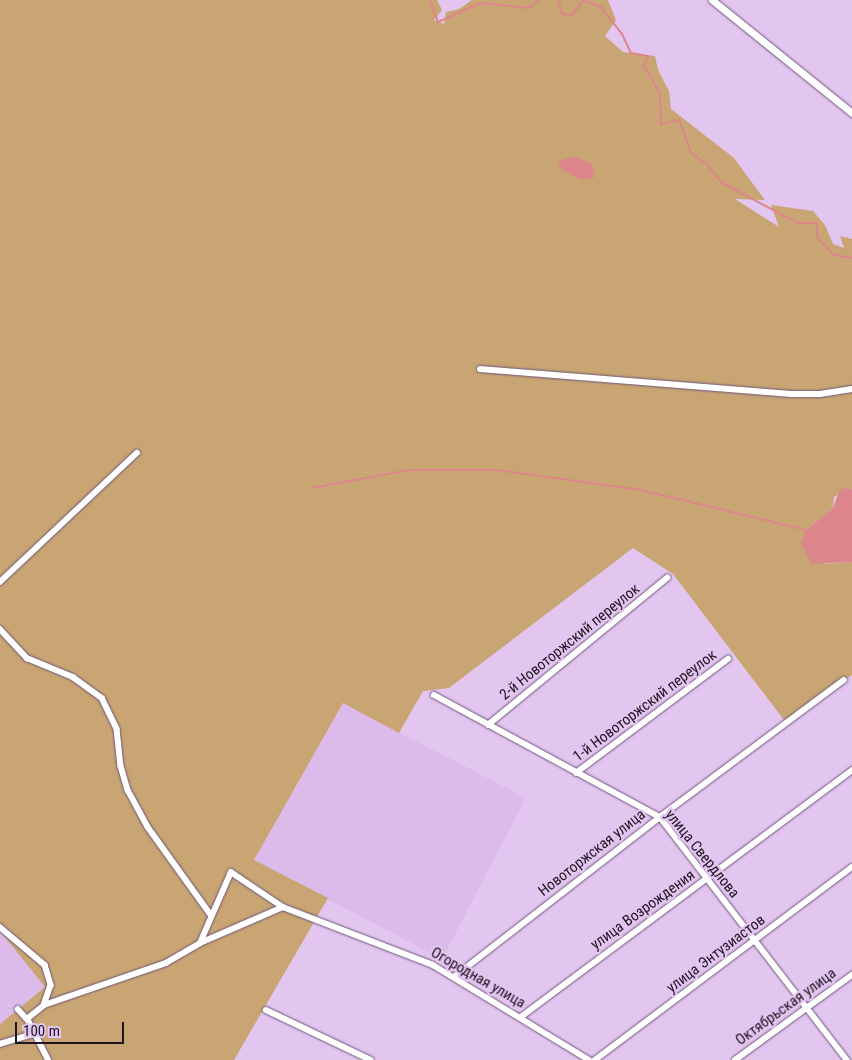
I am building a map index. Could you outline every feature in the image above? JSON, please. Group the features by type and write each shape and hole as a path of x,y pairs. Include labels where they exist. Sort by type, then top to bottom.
{"street":[{"path":"712,0 852,113"},
{"path":"480,369 791,394 820,394 852,389"},
{"path":"0,582 137,453"},
{"name":"2-й Новоторжский переулок","path":"488,725 667,578"},
{"path":"0,629 27,658 73,676 102,698 117,729 121,766 128,790 148,827 211,915 200,943"},
{"name":"1-й Новоторжский переулок","path":"576,773 728,659"},
{"name":"Новоторжская улица","path":"454,977 660,816 844,680"},
{"name":"улица Свердлова","path":"434,695 576,773 660,816 846,1060"},
{"name":"улица Возрождения","path":"521,1017 852,770"},
{"name":"улица Энтузиастов","path":"595,1060 852,867"},
{"name":"Огородная улица","path":"211,915 231,872 283,907 349,930 433,964 589,1060"},
{"path":"27,1019 44,1005 166,963 200,943 283,907"},
{"path":"0,927 45,965 51,985 44,1005"},
{"name":"Октябрьская улица","path":"735,1060 852,975"},
{"path":"18,1009 27,1019 48,1060"},
{"path":"266,1010 371,1060"},
{"path":"0,1044 35,1033"}],"shaded area":[{"path":"0,0 437,0 442,10 434,20 444,24 446,12 459,9 472,0 608,0 616,20 605,36 623,52 655,56 658,70 669,91 671,109 734,158 765,200 735,199 779,227 771,205 813,211 825,225 833,244 844,248 840,236 852,239 852,490 849,488 834,497 833,508 806,530 824,564 852,562 852,675 784,720 673,574 633,548 449,688 423,691 399,733 343,703 254,860 328,898 234,1060 0,1060 0,1024 45,987 0,931"},
{"path":"575,157 592,164 595,177 581,180 564,171 559,165 558,162 564,159"},
{"path":"849,488 852,490 852,562 811,564 801,543 806,530 833,508 840,489"},
{"path":"343,703 526,798 442,959 253,860"},
{"path":"0,931 45,987 0,1024"}],"waterway":[{"path":"430,0 438,22 480,3 529,8 538,0"},
{"path":"558,0 562,13 571,16 583,1 600,6 622,34 631,53 648,56 644,66 660,93 661,124 679,120 691,153 708,165 722,183 798,223 817,223 817,237 834,255 852,258"},
{"path":"312,488 409,470 497,470 641,490 806,530"}]}
